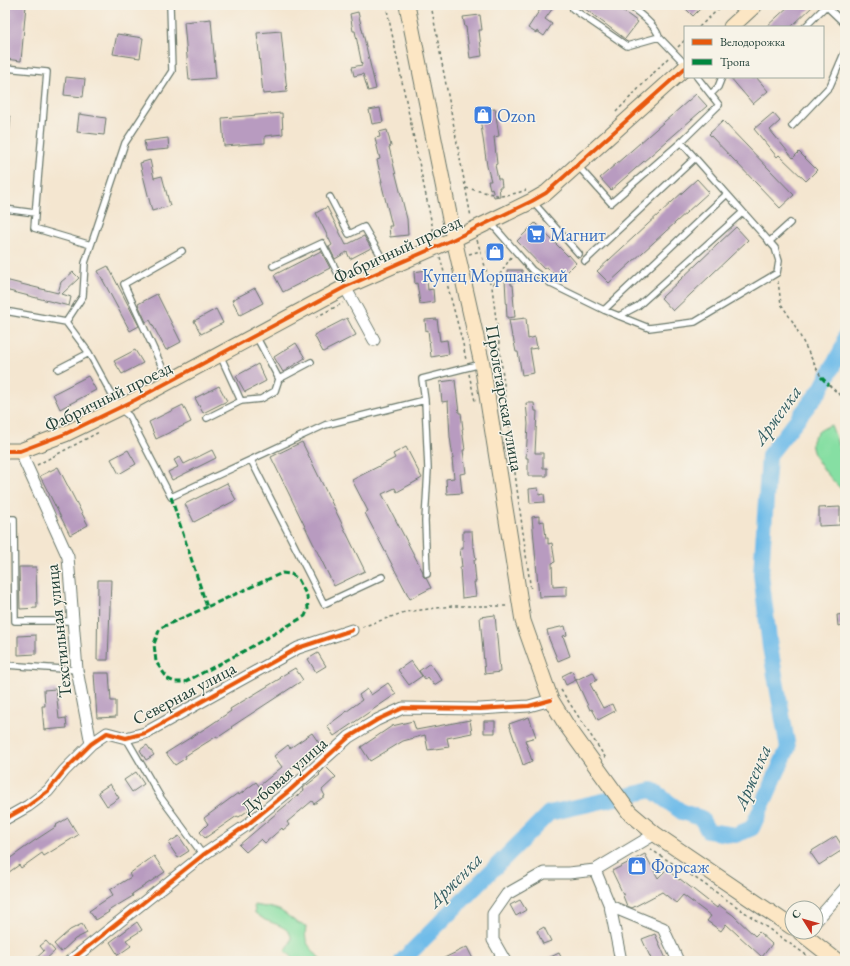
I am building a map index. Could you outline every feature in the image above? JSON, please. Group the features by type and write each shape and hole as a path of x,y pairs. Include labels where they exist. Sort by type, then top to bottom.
{"main road":[{"name":"Пролетарская улица","path":"407,5 454,239 475,366 523,621 551,700 566,726 629,812 655,834 784,920"},
{"path":"732,26 755,5"},
{"name":"Фабричный проезд","path":"12,451 64,434 119,408 345,287 454,239 489,221 531,195 546,193 684,69"},
{"name":"Пролетарская улица","path":"812,940 837,961"}],"street":[{"path":"345,287 374,340"},
{"name":"Техстильная улица","path":"12,451 68,557 77,670 91,744"},
{"name":"Северная улица","path":"5,819 28,806 48,791 64,771 91,744 107,733 126,738 145,732 298,648 352,630"},
{"name":"Дубовая улица","path":"70,961 203,855 247,825 290,791 349,737 383,717 403,708 480,709 529,706 551,700"},
{"path":"505,961 493,940 493,914 506,894 544,873 569,873 595,870 655,834"},
{"path":"595,870 610,906 621,961"},
{"path":"824,912 845,888"},
{"path":"610,906 663,928 678,961"}],"lane":[{"path":"66,322 83,296 85,263 125,143 172,71 170,5"},
{"path":"628,5 646,19 658,34 658,37 684,63"},
{"path":"806,26 826,6 845,24"},
{"path":"573,8 627,46 658,37"},
{"path":"792,126 830,86 845,51"},
{"path":"5,68 47,72 34,228 91,245"},
{"path":"577,164 611,203 681,142 720,105 698,78"},
{"path":"711,94 718,87 722,78"},
{"path":"5,119 7,119 5,142"},
{"path":"489,221 532,270 553,285 604,310 648,328 695,322 777,273 778,262 775,248 681,142"},
{"path":"586,261 695,158"},
{"path":"604,310 726,194"},
{"path":"531,195 579,254"},
{"path":"330,197 349,234 364,227 388,268"},
{"path":"5,209 35,213"},
{"path":"619,316 638,306 743,212"},
{"path":"769,242 790,223"},
{"path":"273,266 322,243 345,287"},
{"path":"169,382 124,284 182,251"},
{"path":"5,311 66,322 89,353 119,408 129,416 171,498 325,424 425,400"},
{"path":"256,335 279,380"},
{"path":"58,370 89,353"},
{"path":"220,354 241,401"},
{"path":"208,418 241,401 261,398 274,391 279,380 311,362"},
{"path":"427,574 425,521 428,469 425,400 422,379 475,366"},
{"path":"251,460 324,604 382,576"},
{"path":"5,519 14,519 15,621 73,620"},
{"path":"5,665 77,670"},
{"path":"126,738 161,798 203,855"}],"path":[{"path":"386,5 437,247 464,344 475,366 476,406"},
{"path":"431,5 474,229 492,287 517,490 532,592"},
{"path":"700,26 724,5"},
{"path":"614,114 684,41"},
{"path":"466,188 501,196 517,193 531,195"},
{"path":"492,287 515,251"},
{"path":"777,273 782,304 793,322 821,377"},
{"path":"829,385 842,398 845,399"},
{"path":"352,630 405,612 452,606 510,606"},
{"path":"558,685 607,760"}],"green space":[{"path":"831,425 842,461 845,463 845,490 840,488 824,470 812,448 812,441 815,435"},
{"path":"254,905 279,910 306,926 305,933 307,942 321,961 293,961 290,955 285,951 290,943 290,934 279,925 265,920 255,913"}],"building":[{"path":"5,5 26,5 21,61 5,59"},
{"path":"543,5 555,5 545,19 552,24 544,36 537,31 536,33 528,28"},
{"path":"580,5 615,5 638,22 625,39"},
{"path":"682,5 704,5 693,16"},
{"path":"790,5 814,5 792,26 767,26"},
{"path":"358,12 376,89 368,91 363,74 354,76 352,67 362,65 350,14"},
{"path":"480,15 482,30 479,30 482,56 470,58 466,27 463,17"},
{"path":"211,19 216,78 189,80 184,22"},
{"path":"281,31 287,92 263,94 257,33"},
{"path":"117,34 143,38 140,58 113,54"},
{"path":"66,77 85,79 83,97 64,95"},
{"path":"731,78 757,78 768,91 753,104"},
{"path":"696,94 707,106 611,190 600,178"},
{"path":"380,108 383,122 372,124 369,110"},
{"path":"495,109 499,136 494,137 497,164 495,165 498,179 501,179 502,187 499,187 500,196 494,197 492,188 490,189 488,181 491,181 487,166 479,111"},
{"path":"282,113 283,134 265,136 265,143 224,146 222,118"},
{"path":"773,113 780,121 770,130 793,158 799,152 817,170 806,181 779,155 777,157 754,129"},
{"path":"79,114 106,118 104,135 77,132"},
{"path":"723,121 794,195 780,208 709,134"},
{"path":"387,130 391,146 389,147 407,219 408,235 390,237 389,226 392,226 381,182 377,160 380,159 375,138 380,137 379,132"},
{"path":"168,138 169,149 146,151 144,141"},
{"path":"150,160 154,178 162,176 170,206 152,211 140,163"},
{"path":"697,179 709,192 609,283 597,271"},
{"path":"327,207 346,245 364,236 371,248 350,259 347,252 335,259 329,247 332,245 316,213"},
{"path":"535,223 576,263 559,280 547,267 544,269 517,241"},
{"path":"736,227 748,240 673,311 661,298"},
{"path":"492,244 498,244 503,249 501,258 498,260 492,260 487,255 487,249"},
{"path":"321,251 330,268 283,292 274,275"},
{"path":"108,266 139,326 130,331 98,271"},
{"path":"426,270 428,290 433,289 434,302 420,304 417,283 415,284 414,272"},
{"path":"507,270 522,270 522,282 511,282 511,285 513,285 515,317 507,318 505,279 508,278"},
{"path":"73,272 79,278 62,294 71,297 69,306 5,290 5,280 58,293 61,282"},
{"path":"255,288 263,303 240,315 232,300"},
{"path":"157,294 181,342 166,350 150,320 146,322 138,304"},
{"path":"216,309 223,323 201,334 194,321"},
{"path":"347,318 356,335 323,352 314,335"},
{"path":"526,318 528,339 535,337 537,348 530,349 534,373 522,375 518,352 516,352 509,320"},
{"path":"437,319 440,341 447,340 449,354 431,357 428,330 426,331 425,320"},
{"path":"296,343 305,358 283,372 274,357"},
{"path":"135,350 143,363 122,374 114,361"},
{"path":"258,364 266,381 245,392 236,376"},
{"path":"88,376 96,390 60,409 53,394"},
{"path":"455,380 459,413 461,413 463,429 465,450 463,450 466,473 460,474 462,493 447,494 446,479 454,478 453,458 448,401 442,402 440,382"},
{"path":"219,386 227,401 203,413 195,398"},
{"path":"526,403 534,403 535,411 537,411 535,453 543,453 543,468 547,468 547,476 528,476 528,458 526,458 528,424"},
{"path":"183,405 191,422 156,439 149,422"},
{"path":"302,442 365,571 334,586 271,457"},
{"path":"406,447 422,478 397,492 395,488 382,494 423,572 423,576 426,578 431,588 410,599 365,513 368,511 352,480 395,458 393,454"},
{"path":"128,450 136,464 119,474 111,459"},
{"path":"212,450 216,458 172,480 168,472 178,467 174,460 180,457 184,464"},
{"path":"58,467 88,525 70,535 40,476"},
{"path":"227,483 236,500 194,522 185,504"},
{"path":"538,488 539,495 544,494 545,502 530,503 529,489"},
{"path":"840,507 840,525 819,526 819,508"},
{"path":"539,516 539,522 544,521 548,544 552,543 555,562 552,563 553,587 567,586 567,596 539,597 532,517"},
{"path":"463,531 472,531 476,560 474,560 476,582 474,582 476,596 462,598 460,567 462,567 460,549 463,549"},
{"path":"19,567 36,567 37,608 20,609"},
{"path":"98,580 111,580 108,660 97,660"},
{"path":"845,614 845,625 838,626 837,615"},
{"path":"495,615 500,672 485,674 480,617"},
{"path":"565,626 567,635 563,636 570,656 558,661 547,630"},
{"path":"36,635 36,654 18,655 18,636"},
{"path":"318,653 326,666 316,672 308,659"},
{"path":"411,661 422,676 409,685 398,670"},
{"path":"430,663 442,680 434,685 428,677 425,679 419,671"},
{"path":"295,668 303,680 231,727 232,728 217,738 217,736 185,756 186,758 175,765 166,753 231,711 230,709"},
{"path":"572,671 576,680 566,685 562,676"},
{"path":"593,672 597,680 590,684 603,708 612,704 615,711 598,720 592,709 590,710 576,680"},
{"path":"94,673 109,673 111,701 116,701 116,717 97,718"},
{"path":"388,683 396,694 334,736 327,726 362,700 359,695 367,689 371,695"},
{"path":"56,689 59,719 66,718 67,728 44,730 42,706 45,706 44,690"},
{"path":"529,717 536,737 525,740 532,761 523,765 509,724"},
{"path":"470,720 472,733 447,738 449,747 428,750 425,735 403,741 370,761 361,747 392,726 413,721 416,730"},
{"path":"484,721 495,721 495,733 484,733"},
{"path":"312,733 321,746 279,778 281,780 247,806 250,809 205,838 200,832 208,824 204,818 238,793 239,795 256,782 259,786 282,767 274,756 288,745 290,748"},
{"path":"147,745 154,755 146,760 140,750"},
{"path":"326,767 336,777 322,790 325,796 314,804 312,801 287,822 289,825 283,830 282,828 265,843 261,839 246,852 239,845 304,790 303,788 320,775 319,774"},
{"path":"136,772 144,784 132,792 124,780"},
{"path":"110,784 119,798 107,806 98,792"},
{"path":"68,818 78,835 44,856 42,853 21,868 19,865 5,875 5,862"},
{"path":"179,836 189,851 178,858 168,843"},
{"path":"836,836 844,849 819,865 810,852"},
{"path":"645,854 658,878 667,869 679,880 680,879 717,908 719,905 733,915 755,936 759,932 772,944 762,957 726,924 721,931 707,921 711,916 683,895 676,903 662,892 632,908 627,906 612,871"},
{"path":"154,856 165,872 132,894 133,896 96,920 89,911 113,895 110,890 131,877 129,874"},
{"path":"520,900 526,910 516,916 510,905"},
{"path":"137,922 142,930 126,940 131,946 118,955 110,942"},
{"path":"82,924 87,933 75,939 61,952 54,944 70,930"},
{"path":"544,927 551,941 543,944 537,931"},
{"path":"655,934 667,961 652,961 642,939"},
{"path":"46,941 55,951 44,961 33,961 44,951 40,946"},
{"path":"467,947 474,961 438,961"},
{"path":"559,953 563,961 542,961"}],"waterway":[{"name":"Арженка","path":"402,961 549,813 652,790 682,812 701,818 708,831 735,835 752,828 788,748 770,647 761,574 769,455 821,389 844,345 845,336"}],"marked path":[{"path":"821,377 829,385"},
{"path":"171,497 207,607 282,573 291,574 298,579 307,596 308,609 305,616 244,651 185,682 175,682 168,679 156,662 154,644 160,628 207,607"}],"cycle path":[{"path":"5,451 20,451 65,434 135,400 345,287 454,239 532,201 546,193 684,69"},
{"path":"5,819 28,806 48,791 64,771 91,744 107,733 126,738 145,733 298,648 352,630"},
{"path":"70,961 203,855 247,825 289,791 349,737 377,720 403,708 480,709 529,706 551,700"}],"place":[{"name":"Ozon","path":"483,115"},
{"name":"Магнит","path":"536,234"},
{"name":"Купец Моршанский","path":"495,252"},
{"name":"Форсаж","path":"637,866"}]}
